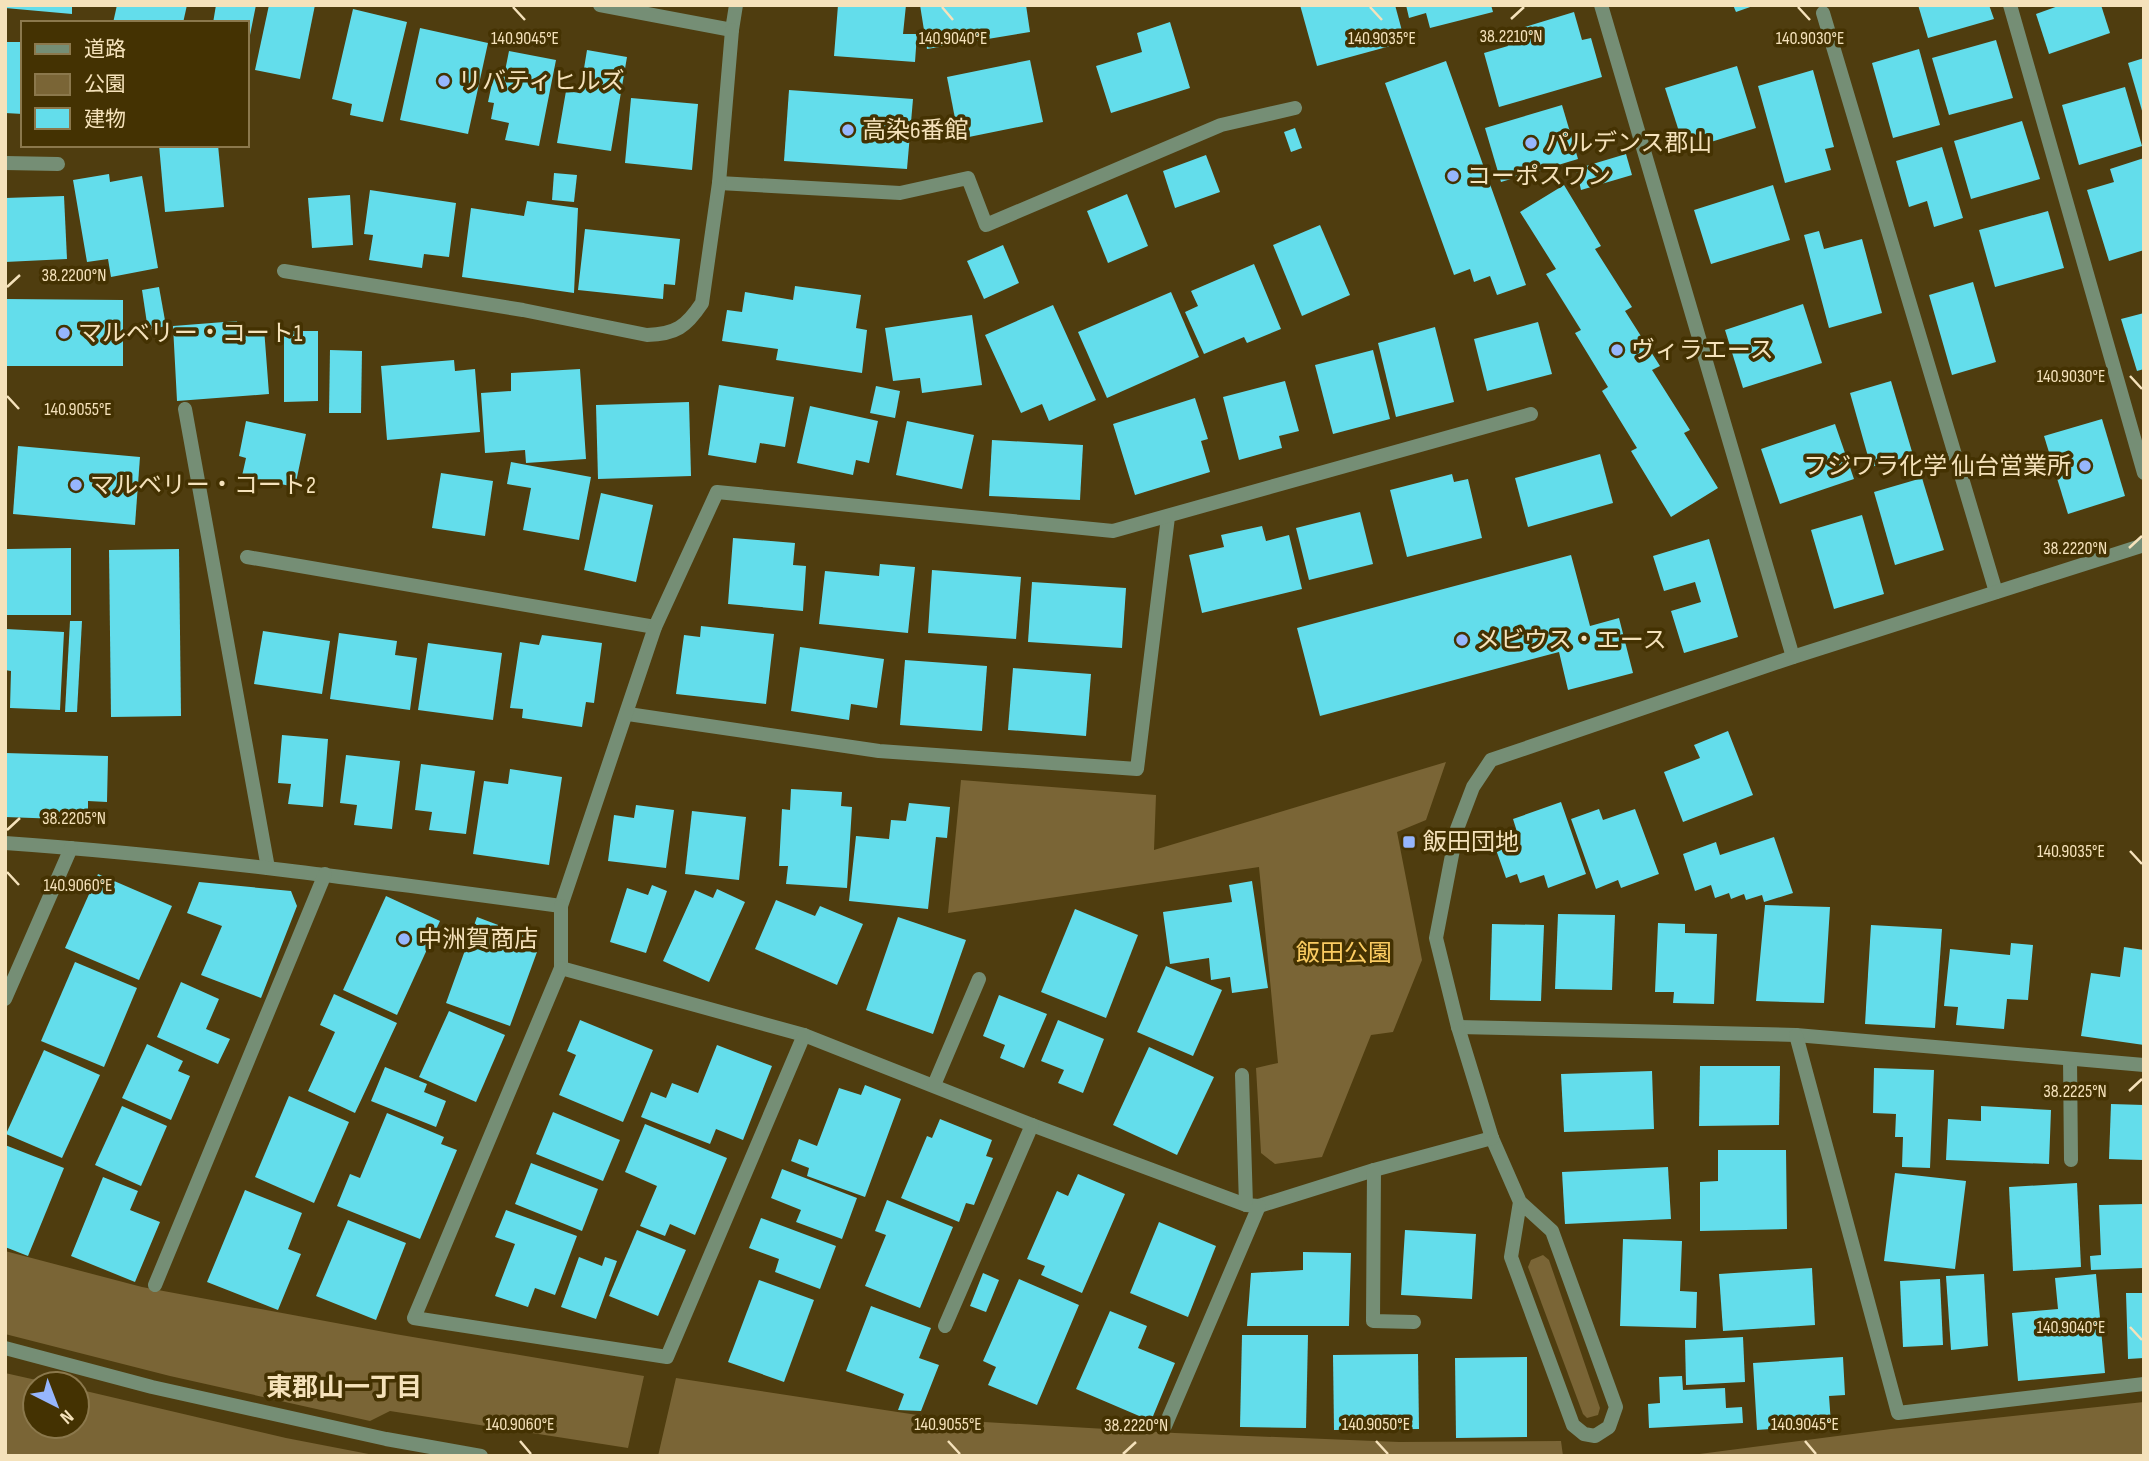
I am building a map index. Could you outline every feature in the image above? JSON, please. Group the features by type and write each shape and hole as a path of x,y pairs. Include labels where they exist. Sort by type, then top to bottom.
{"street":[{"path":"600,5 732,30"},
{"path":"284,271 523,310 647,335 679,329 691,319 702,303 719,183 736,5"},
{"path":"1601,5 1793,657"},
{"path":"2010,5 2144,473"},
{"path":"1823,13 1996,592"},
{"path":"719,183 900,193 968,178 986,225 1221,125 1295,108"},
{"path":"5,163 58,164"},
{"path":"185,409 268,868"},
{"path":"804,1035 667,1357 414,1318 561,968 561,906 628,714 655,627 717,492 1113,531 1531,414"},
{"path":"628,714 879,751 1137,769 1168,517"},
{"path":"1520,1202 1511,1257 1573,1425 1584,1434 1595,1436 1609,1427 1616,1407 1552,1231 1520,1202 1492,1138 1458,1027 1436,938 1457,829 1473,787 1484,768 1492,760 1793,657 2144,545"},
{"path":"247,557 655,627"},
{"path":"5,843 325,874 561,906"},
{"path":"5,999 71,848"},
{"path":"155,1285 325,874"},
{"path":"561,968 804,1035 1032,1125 1253,1205 1492,1138"},
{"path":"934,1086 979,979"},
{"path":"1458,1027 1796,1034 2144,1065"},
{"path":"1796,1034 1898,1413 2144,1384"},
{"path":"2070,1059 2071,1160"},
{"path":"1165,1426 1253,1205 1242,1075"},
{"path":"945,1326 1032,1125"},
{"path":"1374,1170 1373,1321 1414,1322"},
{"path":"5,1348 165,1390 386,1439 481,1456"}],"green space":[{"name":"飯田公園","path":"1446,762 1426,820 1397,832 1422,960 1393,1032 1371,1035 1322,1157 1275,1164 1261,1153 1256,1068 1278,1063 1259,867 948,913 961,780 1156,795 1154,850"},
{"path":"5,1251 142,1287 395,1334 644,1376 628,1448 390,1411 370,1421 170,1376 5,1334"},
{"path":"1543,1255 1549,1260 1600,1408 1598,1415 1587,1418 1583,1414 1528,1267 1531,1260"},
{"path":"5,1373 21,1377 21,1440 91,1440 91,1392 286,1438 379,1456 5,1456"},
{"path":"676,1378 950,1420 1399,1442 1561,1441 1563,1456 658,1456"},
{"path":"2144,1402 2144,1456 1684,1456 1891,1429"}],"building":[{"path":"5,5 72,5 72,14 5,8"},
{"path":"117,5 187,5 183,21 113,21"},
{"path":"216,5 256,5 248,45 248,21 213,21"},
{"path":"269,5 315,5 300,79 255,70"},
{"path":"838,5 906,5 903,34 917,34 915,62 834,56"},
{"path":"920,5 1026,5 1030,32 927,49"},
{"path":"1300,5 1395,5 1405,42 1317,66"},
{"path":"1406,5 1491,5 1493,12 1430,28 1426,13 1409,18"},
{"path":"1733,5 1752,5 1753,6 1736,12"},
{"path":"1918,5 1989,5 1994,19 1928,38"},
{"path":"2061,5 2101,5 2110,33 2049,54 2036,14"},
{"path":"353,9 407,22 383,122 350,115 352,104 332,99"},
{"path":"1574,12 1582,40 1591,38 1602,77 1499,107 1484,53 1508,46 1505,33"},
{"path":"1170,22 1190,88 1111,113 1096,66 1142,52 1137,33"},
{"name":"リバティヒルズ","path":"420,28 488,43 468,134 400,120"},
{"path":"1996,40 2013,98 1949,115 1932,58"},
{"path":"5,42 21,42 21,114 5,113"},
{"path":"1919,49 1940,125 1893,138 1872,63"},
{"path":"587,50 627,57 611,151 557,143 566,91 580,93"},
{"path":"509,51 556,60 539,146 505,140 509,123 491,119 494,103 488,102 494,74 504,76"},
{"path":"2144,58 2144,114 2143,114 2128,63"},
{"path":"1030,60 1043,122 959,139 947,77"},
{"name":"コーポスワン","path":"1446,61 1526,285 1497,295 1490,276 1474,282 1470,269 1454,275 1385,83"},
{"path":"1737,66 1756,128 1685,150 1665,88"},
{"path":"1813,70 1834,147 1825,149 1831,170 1785,183 1758,86"},
{"path":"2125,87 2142,146 2079,165 2062,105"},
{"name":"高染6番館","path":"789,90 913,99 907,169 784,161"},
{"path":"631,98 698,104 692,170 625,163"},
{"name":"パルデンス郡山","path":"1562,105 1578,159 1501,182 1485,128"},
{"path":"2022,121 2040,179 1971,199 1954,141"},
{"path":"1295,128 1302,148 1291,152 1284,132"},
{"path":"159,147 218,147 224,207 165,212"},
{"path":"1942,147 1963,218 1934,227 1927,201 1909,207 1896,161"},
{"path":"1626,154 1632,175 1581,190 1576,169"},
{"path":"1206,155 1220,192 1175,208 1163,171"},
{"path":"2144,158 2144,250 2109,261 2087,190 2114,182 2110,169"},
{"path":"554,173 577,175 574,202 552,200"},
{"path":"109,174 110,182 142,176 158,268 111,277 108,259 87,262 73,180"},
{"name":"ヴィラエース","path":"1564,185 1601,246 1595,249 1632,307 1625,311 1660,366 1652,370 1690,430 1684,433 1718,488 1671,517 1631,451 1637,448 1602,391 1608,387 1575,333 1581,330 1546,274 1556,269 1520,212"},
{"path":"1773,185 1790,240 1711,264 1694,210"},
{"path":"370,190 456,203 449,257 424,254 422,268 369,260 373,235 364,234"},
{"path":"1127,194 1148,246 1108,263 1087,211"},
{"path":"350,195 353,245 312,248 308,198"},
{"path":"64,196 67,259 5,262 5,198"},
{"path":"527,201 578,208 574,293 462,277 471,208 524,216"},
{"path":"2048,211 2064,268 1995,287 1979,230"},
{"path":"1320,225 1350,295 1302,316 1273,245"},
{"path":"585,229 680,239 675,285 664,284 663,299 578,290"},
{"path":"1819,231 1824,249 1862,239 1882,313 1829,328 1804,235"},
{"path":"1003,245 1019,283 984,299 967,261"},
{"path":"1254,264 1281,329 1247,343 1244,337 1204,354 1185,312 1198,306 1191,291"},
{"path":"1973,282 1996,362 1952,375 1929,295"},
{"path":"795,286 861,295 856,328 867,330 862,373 776,360 778,349 722,341 727,310 742,312 745,292 793,300"},
{"path":"159,287 166,326 148,330 142,290"},
{"path":"1171,292 1199,357 1107,398 1078,332"},
{"name":"マルベリー・コート1","path":"5,299 123,300 123,366 5,366"},
{"path":"1803,304 1822,363 1743,388 1725,330"},
{"path":"1053,305 1096,400 1049,421 1042,404 1021,413 985,335"},
{"path":"2144,313 2144,369 2137,371 2121,319"},
{"path":"972,315 982,385 922,393 920,378 893,381 885,328"},
{"path":"237,321 238,330 264,328 269,394 177,401 173,326"},
{"path":"1538,322 1552,374 1487,391 1474,339"},
{"path":"1435,327 1454,402 1396,417 1378,343"},
{"path":"284,331 318,331 318,401 284,402"},
{"path":"330,350 362,351 361,413 329,413"},
{"path":"1373,350 1390,419 1333,434 1315,365"},
{"path":"454,360 455,371 475,369 480,432 387,440 381,366"},
{"path":"580,369 586,459 526,463 525,450 485,453 481,393 511,391 511,373"},
{"path":"1285,381 1299,431 1279,436 1282,448 1239,460 1223,397"},
{"path":"1891,381 1913,455 1871,467 1850,393"},
{"path":"719,385 794,397 785,447 760,443 756,463 708,455"},
{"path":"876,386 900,391 895,418 870,413"},
{"path":"1195,398 1208,439 1201,441 1210,472 1135,495 1113,424"},
{"path":"689,402 691,476 598,479 596,405"},
{"path":"810,406 878,421 869,463 856,460 853,475 797,463"},
{"name":"フジワラ化学 仙台営業所","path":"2102,419 2125,496 2068,514 2044,436"},
{"path":"246,421 306,434 295,487 242,476 246,458 239,456"},
{"path":"907,421 974,435 962,489 896,475"},
{"path":"1835,424 1854,479 1780,504 1761,449"},
{"path":"992,440 1083,445 1080,500 989,496"},
{"name":"マルベリー・コート2","path":"18,446 140,457 135,525 13,514"},
{"path":"1600,454 1613,503 1528,527 1515,478"},
{"path":"511,462 591,477 579,540 523,530 531,488 507,484"},
{"path":"441,473 493,481 485,536 432,528"},
{"path":"1452,474 1454,482 1468,479 1482,538 1407,557 1390,490"},
{"path":"1922,478 1944,550 1895,565 1874,492"},
{"path":"601,493 653,505 636,582 584,570"},
{"path":"1360,512 1373,564 1309,580 1296,528"},
{"path":"1862,515 1884,594 1834,609 1811,530"},
{"path":"1262,526 1266,541 1289,535 1302,589 1202,613 1189,555 1224,547 1221,535"},
{"path":"733,538 795,543 793,565 806,566 803,611 728,604"},
{"path":"1709,539 1738,637 1684,653 1671,611 1701,602 1695,582 1664,591 1653,556"},
{"path":"71,548 71,615 5,615 7,549"},
{"path":"179,549 181,716 111,717 109,550"},
{"name":"メビウス・エース","path":"1571,555 1590,626 1619,618 1633,673 1568,690 1559,652 1320,716 1297,628"},
{"path":"880,564 915,567 908,633 819,624 825,571 879,576"},
{"path":"932,570 1021,577 1016,639 928,633"},
{"path":"1032,582 1126,588 1122,648 1028,642"},
{"path":"70,621 82,621 77,712 65,712"},
{"path":"701,626 774,634 766,704 676,694 684,635 700,637"},
{"path":"6,629 64,632 60,710 10,708 11,671 5,670"},
{"path":"263,631 330,641 322,694 254,684"},
{"path":"339,633 397,641 395,655 417,658 410,710 330,699"},
{"path":"542,635 602,643 594,703 586,702 582,727 522,718 523,709 510,708 520,642 539,645"},
{"path":"428,643 502,653 493,720 418,710"},
{"path":"800,647 884,659 877,708 851,704 849,720 791,711"},
{"path":"905,660 987,666 982,731 900,725"},
{"path":"1013,668 1091,674 1086,736 1008,730"},
{"path":"1728,731 1753,795 1683,822 1664,772 1700,758 1694,745"},
{"path":"282,735 328,739 323,807 288,804 291,784 278,783"},
{"path":"5,753 108,756 107,802 88,801 88,820 5,817"},
{"path":"346,755 400,761 392,829 354,825 357,805 340,803"},
{"path":"421,764 475,771 466,834 429,830 432,812 415,810"},
{"path":"510,769 562,777 549,865 473,854 484,781 508,784"},
{"path":"791,789 842,792 841,806 852,807 847,888 786,884 788,866 779,866 782,809 790,810"},
{"path":"1561,802 1586,874 1548,888 1544,875 1520,883 1517,874 1506,878 1494,844 1518,835 1513,819"},
{"path":"909,803 950,807 947,838 936,837 928,909 849,901 856,836 889,839 891,820 906,821"},
{"path":"636,805 674,810 666,868 608,861 614,815 634,818"},
{"path":"1599,809 1603,820 1635,809 1659,874 1621,888 1618,880 1596,889 1571,819"},
{"path":"692,811 746,817 739,880 685,874"},
{"path":"1774,837 1793,893 1764,902 1762,895 1746,900 1744,894 1731,899 1729,893 1715,898 1711,885 1695,891 1683,854 1716,842 1720,855"},
{"path":"98,874 172,906 139,980 65,948"},
{"path":"1252,881 1268,988 1232,993 1230,977 1211,980 1209,958 1170,964 1163,912 1232,902 1229,885"},
{"path":"199,882 291,891 297,906 261,998 201,975 222,926 187,913"},
{"path":"652,885 667,891 646,953 610,942 627,888 648,895"},
{"path":"717,889 745,902 709,982 663,961 695,890 713,898"},
{"path":"386,896 440,921 397,1015 343,990"},
{"path":"776,900 815,916 820,906 863,924 837,985 755,949"},
{"path":"1765,905 1830,907 1824,1003 1756,1001"},
{"path":"1075,909 1138,935 1106,1018 1041,992"},
{"path":"1558,914 1615,915 1612,990 1555,989"},
{"path":"477,917 532,938 528,949 537,952 510,1026 446,1003"},
{"path":"898,917 966,940 933,1034 866,1010"},
{"path":"1658,923 1685,924 1685,933 1717,934 1714,1004 1673,1003 1674,992 1655,992"},
{"path":"1492,924 1544,925 1541,1001 1490,1000"},
{"path":"1871,925 1942,929 1935,1028 1865,1024"},
{"path":"2011,943 2033,945 2028,1000 2007,999 2004,1029 1956,1025 1958,1007 1944,1006 1950,949 2010,955"},
{"path":"2124,947 2144,950 2144,1045 2081,1036 2091,973 2120,977"},
{"path":"75,962 137,988 104,1067 41,1041"},
{"path":"1166,966 1222,990 1193,1056 1137,1032"},
{"path":"181,982 219,999 206,1029 230,1039 218,1064 157,1037"},
{"path":"334,994 397,1023 355,1113 308,1091 335,1032 320,1025"},
{"path":"999,995 1047,1014 1024,1068 1000,1058 1005,1045 983,1036"},
{"path":"449,1011 505,1035 476,1102 419,1077"},
{"path":"580,1020 653,1050 623,1122 559,1095 576,1055 567,1051"},
{"path":"1058,1020 1104,1039 1083,1093 1058,1083 1064,1070 1041,1061"},
{"path":"147,1044 183,1061 178,1071 190,1076 171,1120 122,1098"},
{"path":"717,1045 772,1066 743,1140 716,1129 710,1144 641,1117 651,1092 666,1098 672,1083 698,1093"},
{"path":"1149,1047 1214,1077 1177,1155 1113,1125"},
{"path":"44,1050 100,1075 62,1158 6,1134"},
{"path":"1700,1066 1780,1066 1779,1125 1699,1126"},
{"path":"385,1067 427,1084 424,1092 446,1101 436,1127 371,1101"},
{"path":"1874,1068 1934,1070 1930,1168 1902,1167 1903,1137 1895,1137 1896,1114 1873,1113"},
{"path":"1652,1071 1654,1129 1564,1132 1561,1074"},
{"path":"865,1085 901,1099 865,1197 807,1176 809,1168 791,1161 799,1139 817,1146 839,1088 861,1095"},
{"path":"289,1096 349,1122 314,1203 255,1177"},
{"path":"2111,1104 2144,1105 2144,1160 2109,1159"},
{"path":"122,1106 167,1126 141,1186 95,1165"},
{"path":"1981,1106 2051,1110 2049,1164 1946,1160 1948,1119 1981,1121"},
{"path":"553,1112 620,1140 603,1181 536,1154"},
{"path":"387,1113 444,1137 441,1144 457,1150 420,1239 337,1206 350,1174 360,1178"},
{"path":"940,1119 992,1140 986,1156 993,1158 974,1205 966,1203 959,1222 901,1198 927,1136 932,1138"},
{"path":"645,1124 727,1158 695,1235 670,1224 665,1236 640,1226 657,1186 625,1172"},
{"path":"5,1145 64,1168 28,1256 5,1247"},
{"path":"1718,1150 1786,1150 1787,1229 1700,1231 1700,1182 1718,1181"},
{"path":"531,1163 598,1189 582,1231 515,1204"},
{"path":"1668,1167 1671,1219 1565,1224 1562,1172"},
{"path":"782,1169 857,1198 842,1239 796,1222 801,1210 771,1198"},
{"path":"1895,1173 1966,1181 1955,1269 1884,1261"},
{"path":"1078,1174 1125,1194 1082,1293 1041,1275 1045,1266 1027,1259 1057,1191 1068,1196"},
{"path":"103,1177 138,1191 130,1210 160,1222 135,1282 71,1256"},
{"path":"2077,1183 2081,1267 2013,1271 2009,1187"},
{"path":"245,1190 302,1213 288,1249 301,1254 278,1310 207,1282"},
{"path":"887,1200 953,1227 920,1308 865,1286 886,1235 875,1231"},
{"path":"2144,1204 2144,1268 2091,1270 2090,1256 2101,1255 2099,1205"},
{"path":"506,1210 577,1236 555,1295 535,1288 528,1307 495,1296 515,1244 495,1237"},
{"path":"761,1218 836,1246 820,1289 775,1272 779,1259 749,1248"},
{"path":"348,1220 406,1243 376,1320 316,1296"},
{"path":"1159,1222 1216,1246 1188,1317 1130,1293"},
{"path":"637,1230 686,1250 658,1316 609,1296"},
{"path":"1405,1230 1476,1234 1472,1299 1401,1295"},
{"path":"1623,1239 1682,1241 1680,1291 1697,1292 1696,1328 1620,1326"},
{"path":"1303,1252 1351,1253 1349,1326 1247,1326 1251,1273 1303,1270"},
{"path":"579,1257 602,1266 605,1257 617,1261 596,1319 561,1307"},
{"path":"1812,1268 1815,1325 1723,1331 1719,1274"},
{"path":"983,1273 999,1280 986,1312 970,1306"},
{"path":"1984,1274 1988,1346 1951,1350 1946,1276"},
{"path":"2096,1274 2105,1373 2018,1381 2012,1313 2058,1309 2055,1278"},
{"path":"1019,1279 1079,1305 1037,1405 988,1385 996,1367 983,1361"},
{"path":"1940,1279 1943,1345 1903,1347 1900,1281"},
{"path":"759,1280 814,1300 784,1382 728,1362"},
{"path":"2126,1293 2144,1293 2144,1358 2128,1359"},
{"path":"871,1306 931,1328 919,1358 939,1365 921,1411 898,1410 904,1394 846,1371"},
{"path":"1110,1311 1147,1326 1138,1348 1175,1363 1151,1421 1076,1389"},
{"path":"1242,1335 1308,1335 1306,1428 1240,1427"},
{"path":"1743,1337 1745,1382 1686,1385 1685,1340"},
{"path":"1418,1354 1419,1429 1334,1430 1333,1355"},
{"path":"1527,1357 1527,1437 1456,1438 1455,1358"},
{"path":"1843,1357 1845,1395 1829,1396 1831,1424 1757,1430 1753,1363"},
{"path":"1682,1376 1683,1390 1725,1388 1726,1408 1742,1407 1743,1423 1649,1428 1648,1404 1660,1403 1659,1377"}],"place":[{"name":"リバティヒルズ","path":"444,81"},
{"name":"高染6番館","path":"848,130"},
{"name":"パルデンス郡山","path":"1531,143"},
{"name":"コーポスワン","path":"1453,176"},
{"name":"マルベリー・コート1","path":"64,333"},
{"name":"ヴィラエース","path":"1617,350"},
{"name":"フジワラ化学 仙台営業所","path":"2085,466"},
{"name":"マルベリー・コート2","path":"76,485"},
{"name":"メビウス・エース","path":"1462,640"},
{"name":"飯田団地","path":"1409,842"},
{"name":"中洲賀商店","path":"404,939"}],"district":[{"name":"東郡山一丁目","path":"344,1388"}]}
